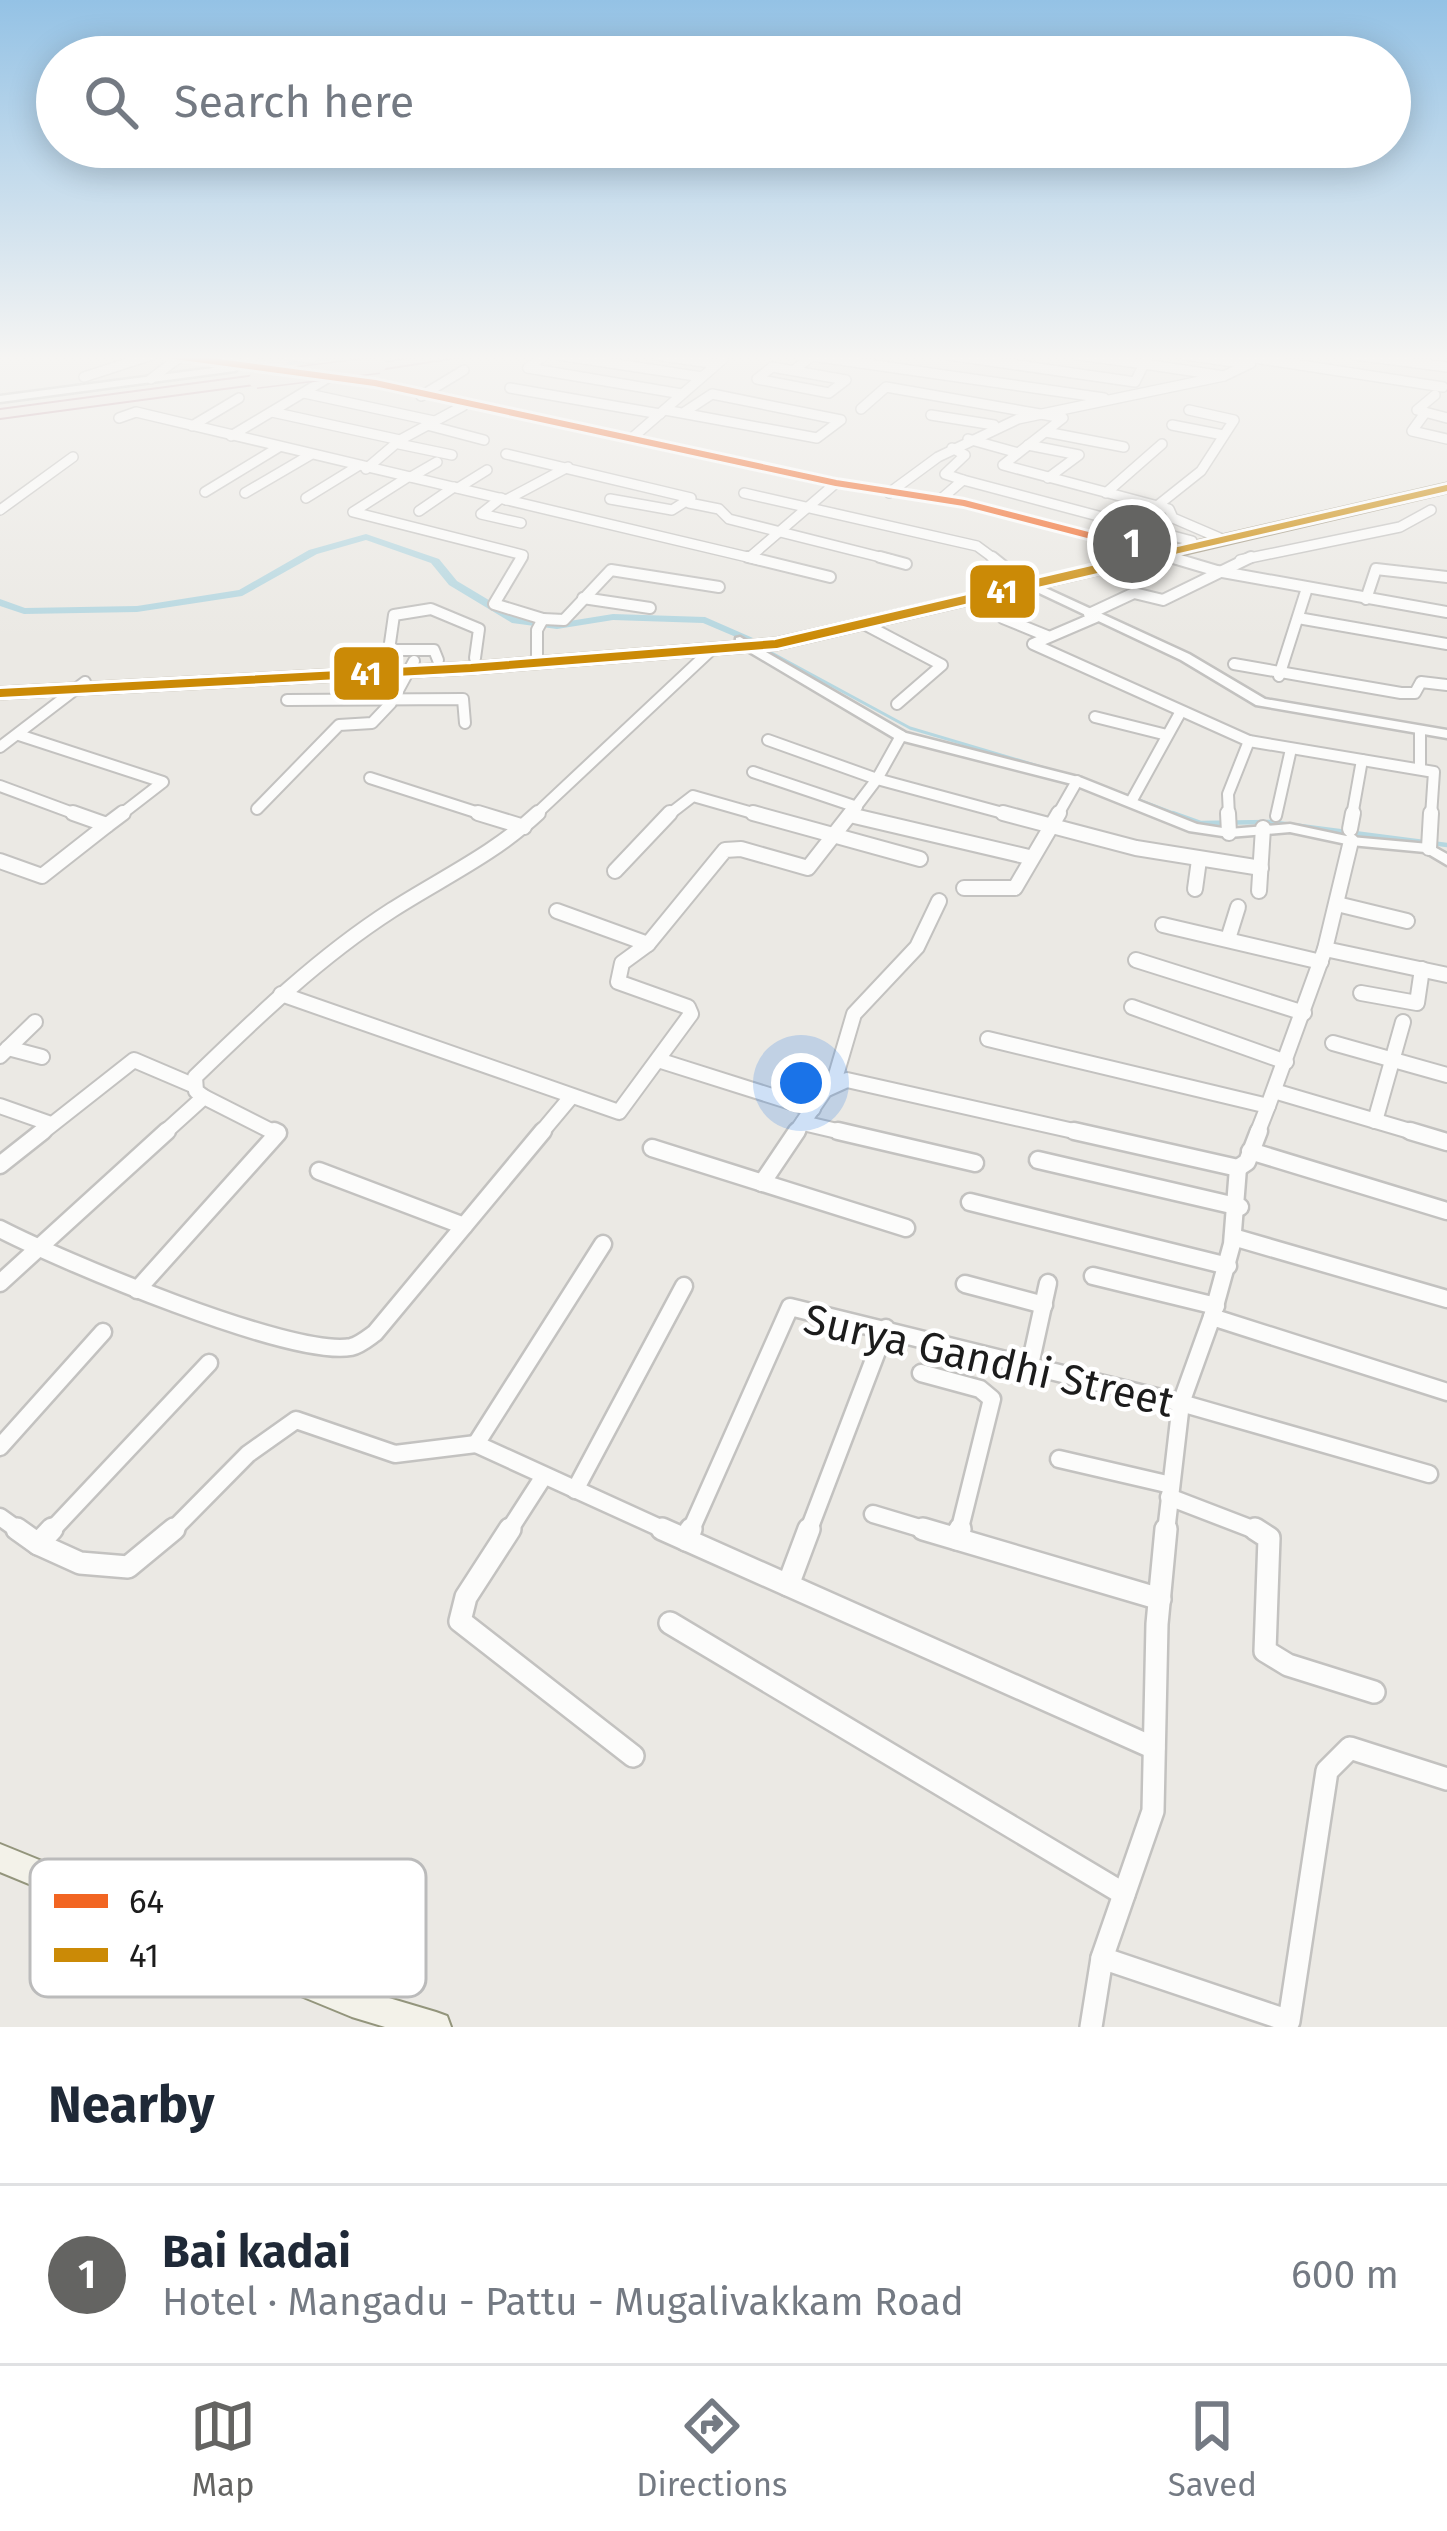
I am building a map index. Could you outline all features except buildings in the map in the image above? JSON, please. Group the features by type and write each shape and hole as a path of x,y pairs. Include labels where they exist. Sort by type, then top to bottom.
{"main road":[{"path":"1147,553 1445,488"},
{"path":"0,690 744,644 866,625 1218,538"},
{"path":"412,666 476,658 710,652 1024,583"},
{"path":"0,1858 30,1870"},
{"path":"340,1997 436,2027"}],"street":[{"path":"205,492 275,450"},
{"path":"289,450 830,577"},
{"path":"306,498 388,450"},
{"path":"430,450 452,455"},
{"path":"681,450 941,500 1217,571 1447,612"},
{"path":"889,493 950,450"},
{"path":"955,450 964,455 945,474 1192,541"},
{"path":"1006,450 1018,453"},
{"path":"1023,450 1003,465 1157,506 1218,538"},
{"path":"1048,450 1079,455 1048,478"},
{"path":"1106,493 1156,450"},
{"path":"1157,506 1201,471 1214,450"},
{"path":"506,454 688,496 689,503"},
{"path":"245,493 310,455"},
{"path":"0,510 73,457"},
{"path":"436,462 352,512 523,555 494,604 540,624 564,620 604,573 616,569 719,587"},
{"path":"521,523 482,514 568,467"},
{"path":"419,512 487,470"},
{"path":"941,500 963,480"},
{"path":"750,557 836,483"},
{"path":"743,494 976,546 1024,583 1185,657 1262,702 1447,734"},
{"path":"610,499 672,510 689,503 778,532 906,564"},
{"path":"1431,510 1400,527 1243,559 1162,600 1134,593 1034,646 1249,741 1434,772"},
{"path":"1366,599 1376,568 1447,577"},
{"path":"1279,676 1307,589"},
{"path":"583,598 650,608"},
{"path":"438,660 434,650 389,650 394,615 431,609 479,629 476,658"},
{"path":"1298,617 1447,644"},
{"path":"1003,618 1047,636"},
{"path":"538,657 540,624"},
{"path":"866,625 942,665 897,704"},
{"path":"744,644 901,736 1134,797 1194,827 1263,828 1428,844 1447,861"},
{"path":"199,1091 195,1078 281,994 390,910 479,863 524,827 710,652"},
{"path":"1234,664 1279,676 1409,694 1421,682 1447,686"},
{"path":"257,809 335,727 372,723 412,666"},
{"path":"0,747 82,684"},
{"path":"287,700 465,699 465,723"},
{"path":"1134,797 1180,713"},
{"path":"1095,717 1167,735"},
{"path":"1420,730 1434,772 1428,844"},
{"path":"0,861 42,876 162,780 19,735"},
{"path":"281,994 619,1112 691,1010 617,982 622,963 648,944 725,850 741,849 804,869 878,779 901,736"},
{"path":"768,740 878,779 1051,827 1199,860 1261,868"},
{"path":"1227,828 1228,794 1249,741"},
{"path":"1276,816 1291,749"},
{"path":"1091,2027 1102,1958 1153,1810 1160,1599 1181,1403 1228,1266 1240,1207 1238,1168 1250,1151 1286,1062 1323,955 1362,760"},
{"path":"753,772 853,811 1029,857"},
{"path":"370,778 524,827"},
{"path":"964,888 1012,890 1077,781"},
{"path":"0,786 107,825"},
{"path":"615,871 667,815 693,796 920,859"},
{"path":"1259,891 1263,828"},
{"path":"1195,890 1199,860"},
{"path":"762,1183 834,1082 854,1014 916,947 939,901"},
{"path":"1336,904 1408,921"},
{"path":"1228,940 1238,907"},
{"path":"556,910 648,944"},
{"path":"1163,925 1447,975"},
{"path":"1136,960 1304,1013"},
{"path":"1361,993 1417,1003 1422,969"},
{"path":"1132,1007 1286,1062"},
{"path":"4,1052 35,1022"},
{"path":"1375,1121 1403,1022"},
{"path":"988,1040 1375,1121 1447,1142"},
{"path":"1333,1043 1447,1075"},
{"path":"4,1052 42,1057"},
{"path":"0,1165 134,1060 278,1133 137,1290"},
{"path":"658,1060 813,1108"},
{"path":"834,1082 859,1082 1238,1168"},
{"path":"0,1283 199,1091"},
{"path":"0,1229 35,1251 137,1290 298,1338 351,1347 376,1333 571,1097"},
{"path":"0,1106 52,1124"},
{"path":"803,1124 975,1163"},
{"path":"652,1148 906,1228"},
{"path":"1250,1151 1447,1211"},
{"path":"1038,1160 1240,1207"},
{"path":"319,1171 464,1226"},
{"path":"970,1202 1228,1266"},
{"path":"1234,1237 1447,1298"},
{"path":"476,1444 603,1244"},
{"path":"1093,1276 1447,1391"},
{"path":"1030,1366 1048,1283"},
{"path":"965,1284 1044,1305"},
{"path":"574,1490 684,1286"},
{"name":"Surya Gandhi Street","path":"686,1540 790,1307 1181,1403 1429,1474"},
{"path":"788,1585 886,1328"},
{"path":"0,1447 103,1332"},
{"path":"38,1544 209,1364"},
{"path":"921,1373 980,1389 992,1399 957,1539"},
{"path":"0,1517 38,1544 80,1563 128,1567 155,1548 248,1454 296,1420 380,1452 476,1444 1019,1692 1154,1748"},
{"path":"1059,1460 1170,1491 1247,1522 1269,1538 1261,1636 1265,1651 1288,1665 1374,1692"},
{"path":"544,1476 466,1597 460,1621 606,1730 633,1756"},
{"path":"873,1514 1160,1599"},
{"path":"670,1623 1124,1894"},
{"path":"1102,1958 1293,2025 1327,1772 1338,1754 1349,1748 1368,1751 1447,1779"}],"waterway":[{"path":"0,602 24,611 137,609 242,593 313,552 366,537 435,561 453,583 516,621 557,626 613,617 705,620 747,638"},
{"path":"768,651 910,728 1055,771"},
{"path":"1089,781 1175,814"},
{"path":"1175,814 1201,823 1269,822 1447,845"},
{"path":"1175,814 1181,816"}],"transit line":[{"name":"64","path":"682,450 836,483 964,503 1115,542 1143,557"},
{"name":"41","path":"0,693 471,668 776,644 1447,488"}],"place":[{"name":"Bai kadai","path":"1132,544"}]}
